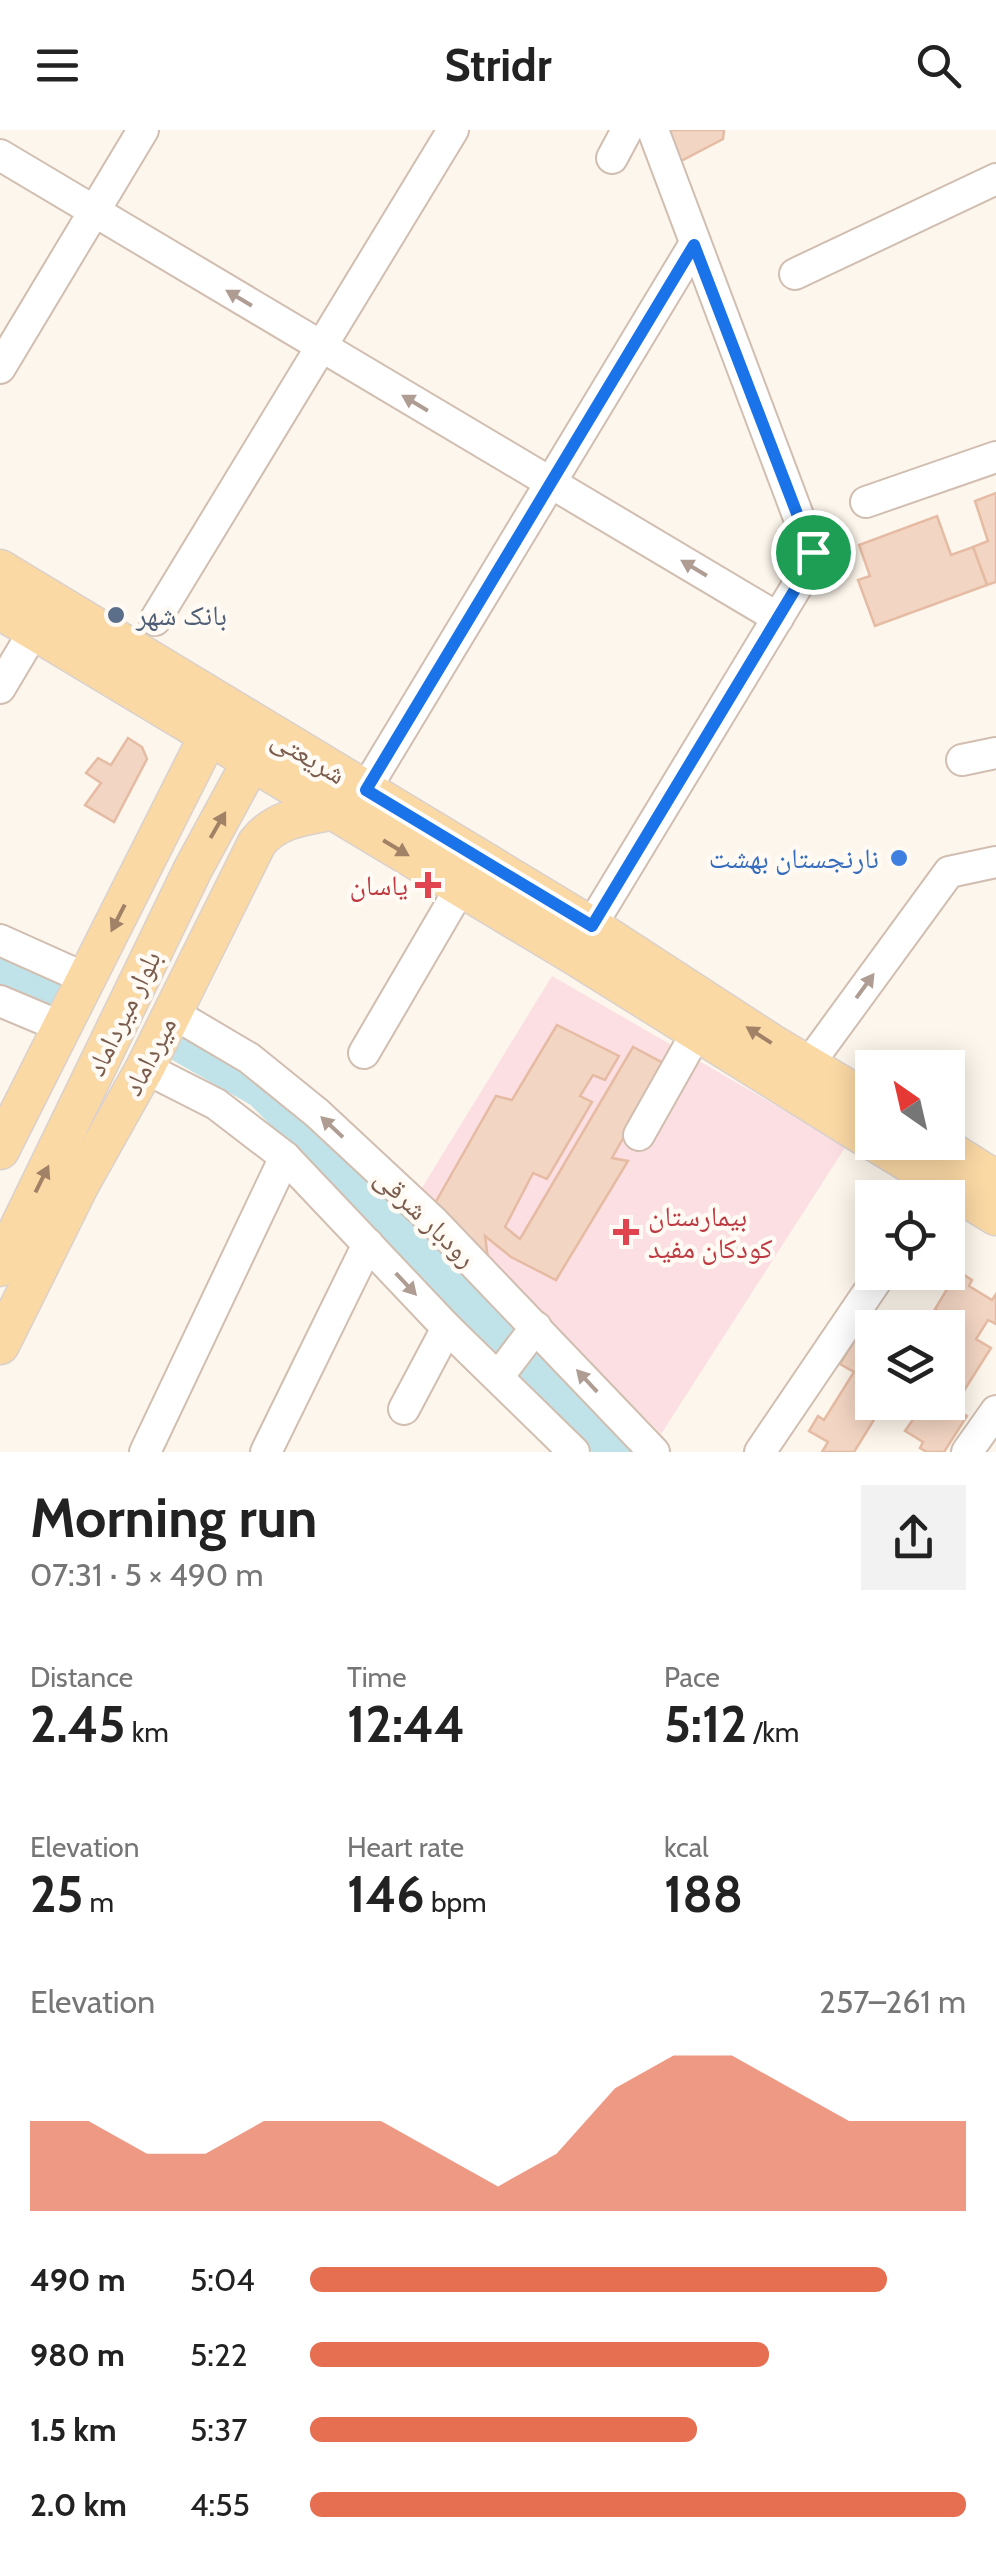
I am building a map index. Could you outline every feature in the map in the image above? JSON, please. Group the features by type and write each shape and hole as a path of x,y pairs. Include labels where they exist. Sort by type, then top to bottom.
{"main road":[{"name":"شریعتی","path":"0,568 216,721"},
{"name":"شریعتی","path":"0,610 34,631 216,721 350,800 592,926 855,1093"},
{"name":"بلوار میرداماد","path":"0,1150 216,721"},
{"name":"بلوار میرداماد","path":"0,1267 192,869 260,746"},
{"name":"شریعتی","path":"350,800 461,887 855,1130"},
{"name":"میرداماد","path":"0,1346 257,842 268,828 350,800"},
{"path":"154,848 179,846 192,869"},
{"name":"شریعتی","path":"898,1160 924,1180"},
{"path":"964,1160 996,1180"},
{"path":"0,1277 80,1184"},
{"name":"شریعتی","path":"965,1203 996,1216"}],"street":[{"path":"0,368 142,130"},
{"path":"155,620 453,130"},
{"path":"612,158 627,130"},
{"path":"592,926 814,558 652,130"},
{"path":"0,155 778,618"},
{"path":"795,274 996,179"},
{"path":"350,800 694,245"},
{"path":"866,502 996,457"},
{"path":"0,688 34,631"},
{"path":"962,760 996,752"},
{"path":"808,1064 949,872 996,862"},
{"path":"364,1053 461,887"},
{"path":"0,940 86,978"},
{"path":"0,1001 62,1027"},
{"name":"رودبار شرقی","path":"171,1012 249,1058 318,1113 421,1210 654,1452"},
{"path":"639,1136 697,1032"},
{"path":"144,1068 216,1104 285,1157 498,1377 542,1440 574,1452"},
{"path":"145,1452 285,1157"},
{"path":"266,1452 368,1244"},
{"path":"760,1452 870,1290"},
{"path":"498,1377 536,1327"},
{"path":"404,1408 447,1328"},
{"path":"966,1452 996,1411"}],"shaded area":[{"name":"بیمارستان کودکان مفید","path":"552,976 846,1146 661,1434 420,1191"}],"building":[{"path":"669,130 724,130 723,139 681,161"},
{"path":"996,493 996,582 987,585 973,547 988,541 975,501"},
{"path":"937,516 951,555 973,547 987,585 875,626 858,580 870,576 859,545"},
{"path":"128,738 142,747 147,759 114,822 85,805 101,783 86,773 98,758 111,765"},
{"path":"557,1025 619,1056 605,1080 593,1075 580,1096 592,1102 547,1179 533,1173 505,1227 520,1239 633,1047 665,1064 612,1158 628,1161 556,1280 511,1257 485,1236 488,1259 434,1205 496,1096 512,1100"},
{"path":"965,1276 972,1280 969,1286 992,1300 996,1294 996,1324 988,1320 976,1339 991,1348 965,1389 965,1310 935,1309 946,1290 965,1290"},
{"path":"855,1339 855,1420 874,1420 854,1452 822,1452 828,1442 809,1431 818,1416 824,1420 854,1372 840,1364"},
{"path":"913,1420 964,1420 944,1452 927,1452 920,1448 923,1442 905,1431"}],"waterway":[{"path":"0,968 50,989"},
{"path":"186,1045 263,1089 620,1452"}],"place":[{"name":"بانک شهر","path":"116,615"},
{"name":"نارنجستان بهشت","path":"899,858"},
{"name":"یاسان","path":"428,885"},
{"name":"بیمارستان کودکان مفید","path":"626,1232"}],"route":[{"path":"694,245 813,552 812,564 592,926 366,790 694,245"}]}
